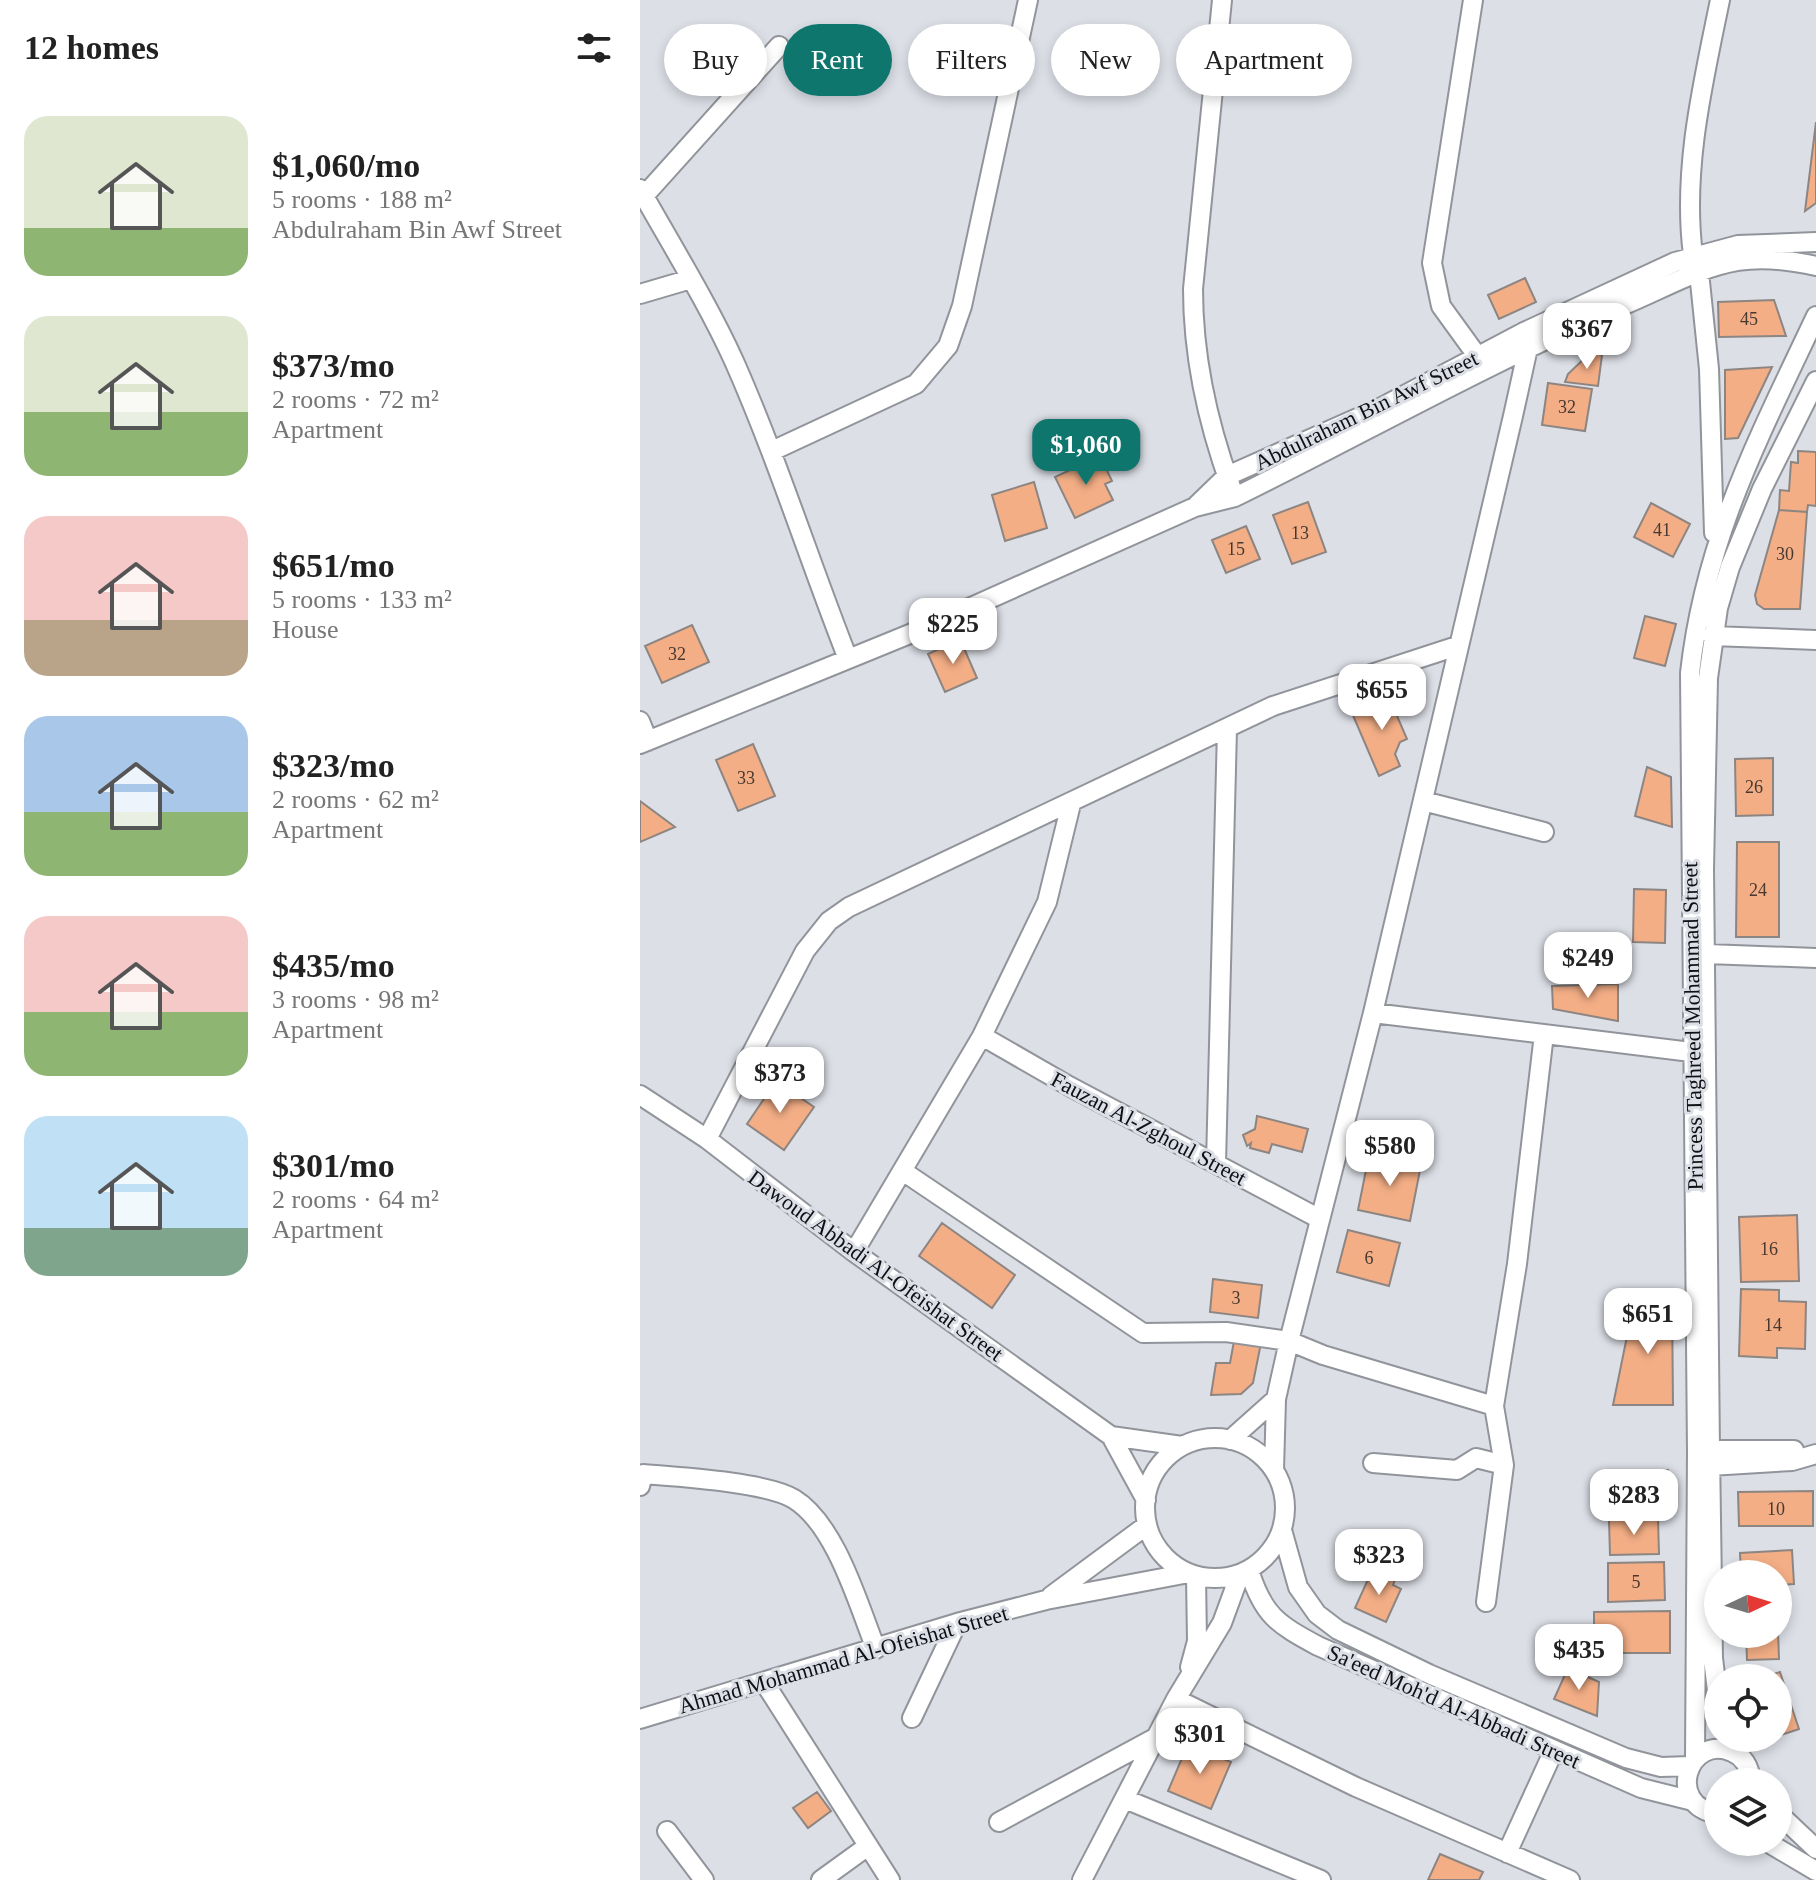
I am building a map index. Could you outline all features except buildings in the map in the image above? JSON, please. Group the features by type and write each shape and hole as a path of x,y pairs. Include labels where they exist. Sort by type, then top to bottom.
{"street":[{"path":"772,451 916,384 948,346 962,306 1028,0"},
{"path":"1222,0 1193,289 1193,324 1205,396 1235,497"},
{"path":"1473,0 1432,263 1441,306 1478,357"},
{"path":"1714,546 1709,369 1689,223 1692,155 1720,0"},
{"path":"779,46 642,192 733,359 772,451 802,544 848,659"},
{"name":"Abdulraham Bin Awf Street","path":"644,743 848,659 1195,507 1235,497 1526,340 1738,245 1816,242"},
{"name":"Abdulraham Bin Awf Street","path":"1696,264 1753,259 1790,260 1816,266"},
{"path":"640,294 691,279"},
{"name":"Princess Taghreed Mohammad Street","path":"1693,1801 1686,1784 1692,1763 1697,1452 1691,1052 1690,673 1714,546 1735,487 1816,316"},
{"path":"1274,1470 1259,1454 1230,1440 1200,1440 1182,1446 1155,1473 1146,1500 1147,1525 1158,1549 1192,1575 1226,1578 1244,1572 1269,1553 1282,1530 1284,1499 1274,1470 1276,1399 1318,1218 1373,1013 1526,340"},
{"name":"Abdulraham Bin Awf Street","path":"1195,507 1227,476 1380,408 1478,357 1526,340"},
{"name":"Princess Taghreed Mohammad Street","path":"1714,1664 1706,771 1712,636 1745,526 1816,381"},
{"path":"1712,636 1816,640"},
{"path":"707,1139 805,951 829,921 893,885 1071,804 1273,706 1457,646"},
{"path":"640,721 644,743"},
{"path":"1216,1163 1227,729"},
{"path":"1423,801 1544,832"},
{"path":"854,1252 982,1036 1047,902 1071,804"},
{"path":"1707,954 1816,958"},
{"path":"1373,1013 1691,1052"},
{"path":"1486,1602 1504,1465 1494,1406 1517,1264 1544,1034"},
{"name":"Fauzan Al-Zghoul Street","path":"982,1036 1069,1086 1318,1218"},
{"name":"Dawoud Abbadi Al-Ofeishat Street","path":"640,1095 707,1139 854,1252 1111,1436 1146,1500"},
{"path":"904,1172 1143,1333 1226,1332 1289,1341 1323,1355 1494,1406"},
{"path":"1230,1440 1276,1399"},
{"name":"Dawoud Abbadi Al-Ofeishat Street","path":"1111,1436 1182,1446"},
{"path":"1710,1458 1792,1461 1816,1454"},
{"path":"1373,1463 1457,1470 1476,1458 1504,1465"},
{"path":"641,1474 772,1490 794,1499 812,1514 833,1546 876,1649"},
{"name":"Ahmad Mohammad Al-Ofeishat Street","path":"1046,1600 1147,1525"},
{"name":"Sa'eed Moh'd Al-Abbadi Street","path":"1282,1530 1298,1587 1317,1614 1338,1630 1429,1674 1626,1758 1661,1767 1692,1763 1715,1752"},
{"path":"1082,1880 1176,1699 1222,1623 1244,1572"},
{"name":"Sa'eed Moh'd Al-Abbadi Street","path":"1244,1572 1262,1608 1294,1633 1641,1788 1693,1801 1704,1810"},
{"path":"1188,1678 1197,1641 1192,1575"},
{"name":"Ahmad Mohammad Al-Ofeishat Street","path":"640,1719 957,1623 1046,1600 1192,1575"},
{"path":"912,1718 957,1623"},
{"path":"764,1682 890,1880"},
{"path":"1176,1699 1356,1787 1570,1880"},
{"path":"999,1822 1155,1738"},
{"path":"1507,1853 1554,1750"},
{"path":"1125,1799 1321,1880"},
{"path":"1792,1826 1816,1849"},
{"path":"667,1831 704,1880"},
{"path":"821,1880 868,1846"},
{"path":"1791,1856 1816,1871"}]}
